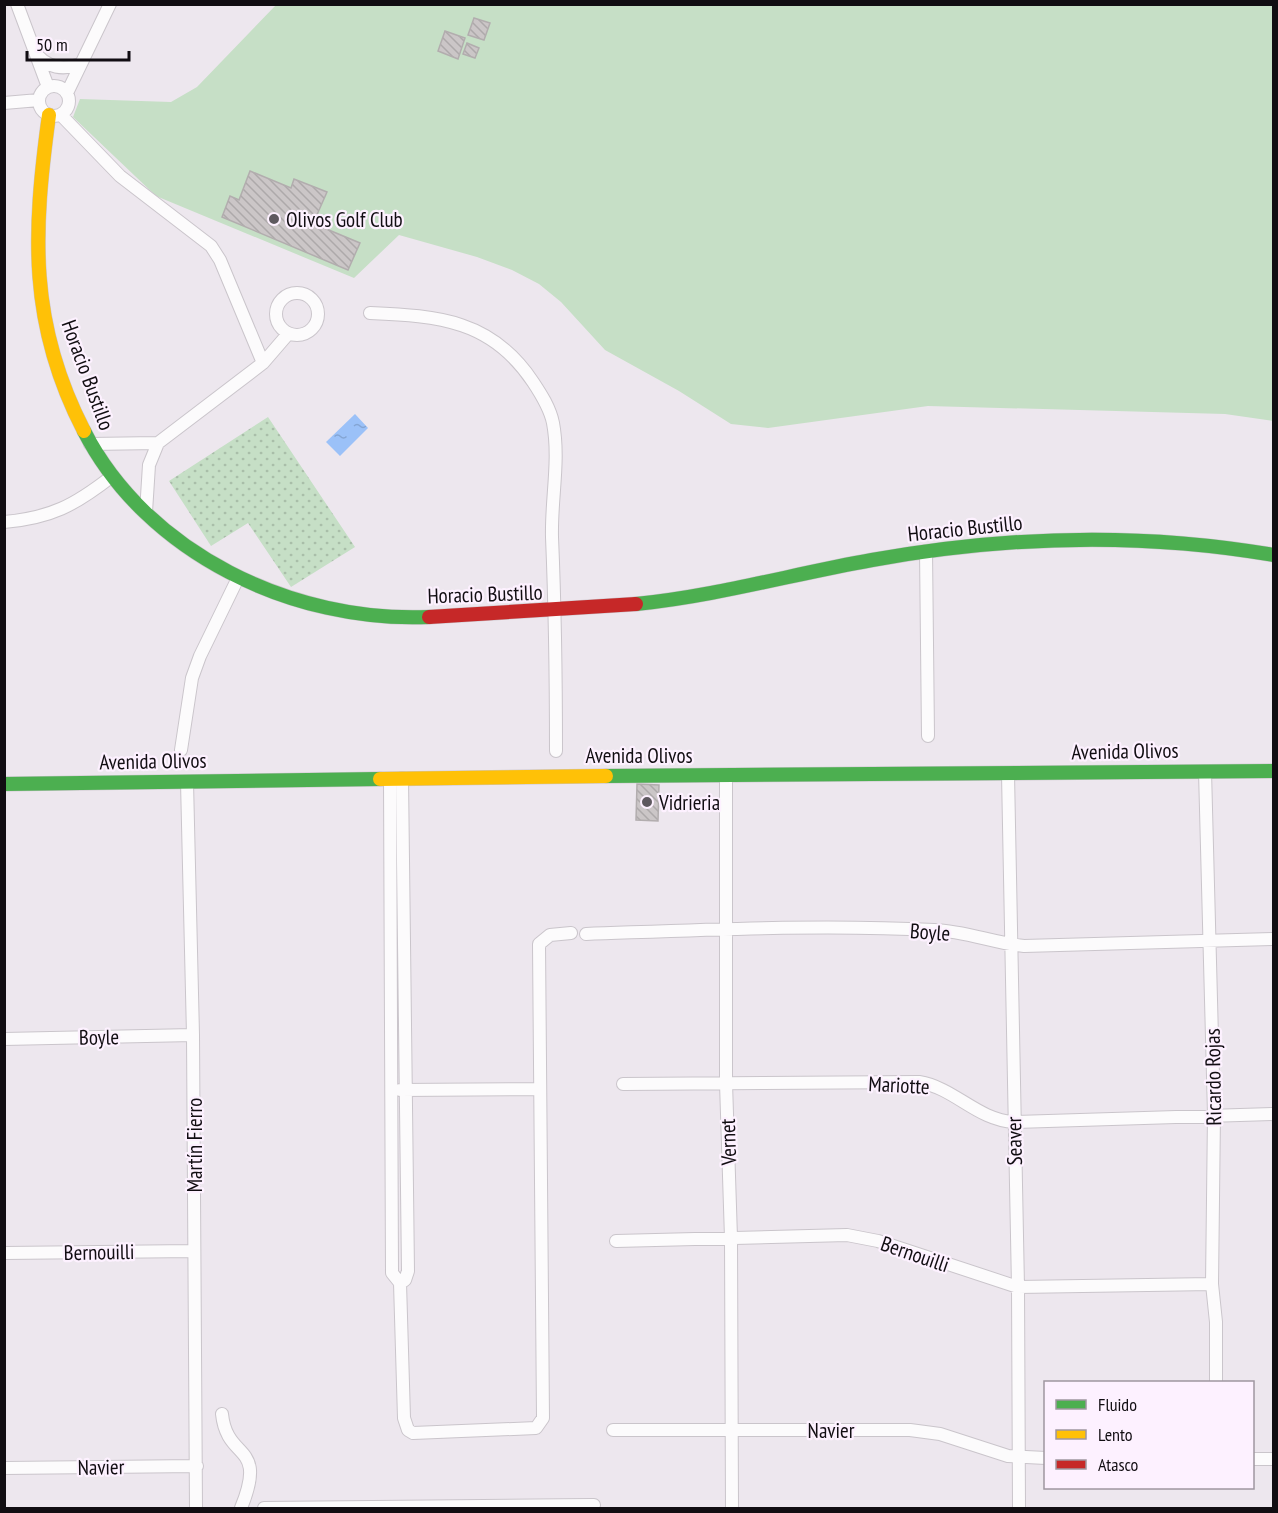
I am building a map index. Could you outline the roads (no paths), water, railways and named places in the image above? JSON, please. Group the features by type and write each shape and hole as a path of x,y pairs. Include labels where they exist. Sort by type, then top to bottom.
{"street":[{"path":"17,4 48,87"},
{"path":"55,115 68,108 67,93 110,4"},
{"path":"35,51 40,58 55,67 64,68 80,64"},
{"path":"67,93 59,87 48,87 43,90 39,100 41,110 55,115 120,176 211,246 220,260 262,363"},
{"path":"4,103 39,100"},
{"name":"Horacio Bustillo","path":"55,115 41,173 38,275 45,320 58,368 76,417 111,477 146,512 187,546 238,578 277,595 316,607 382,617 556,612 694,596 926,551 1058,541 1174,540 1226,545 1274,555"},
{"path":"370,313 438,318 482,332 501,344 516,359 542,396 552,420 555,442 552,534 556,612 556,751"},
{"path":"146,512 149,465 158,443 262,363 288,334"},
{"path":"90,444 158,443"},
{"path":"4,522 64,509 80,501 111,477"},
{"path":"926,551 928,736"},
{"path":"181,750 192,678 200,656 238,578"},
{"name":"Ricardo Rojas","path":"1205,771 1214,1114 1212,1284 1216,1322 1216,1381"},
{"name":"Avenida Olivos","path":"4,784 396,778 1274,771"},
{"name":"Seaver","path":"1008,774 1018,1287 1019,1509"},
{"name":"Vernet","path":"726,776 726,1083 731,1238 732,1509"},
{"path":"396,778 391,957 392,1274 400,1283 404,1418 408,1430 413,1433 536,1428 543,1418 538,944 550,935 571,933"},
{"path":"396,778 405,958 408,1271 405,1280 400,1283"},
{"name":"Martín Fierro","path":"187,782 193,1035 196,1509"},
{"name":"Boyle","path":"585,934 726,929 935,930 1012,945 1274,939"},
{"path":"391,957 405,958"},
{"name":"Boyle","path":"4,1039 193,1035"},
{"name":"Mariotte","path":"623,1084 920,1082 935,1085 992,1118 1014,1122 1214,1114 1274,1114"},
{"path":"392,1090 540,1089"},
{"name":"Bernouilli","path":"616,1241 860,1236 1018,1287 1212,1284"},
{"name":"Bernouilli","path":"4,1253 194,1251"},
{"path":"222,1414 223,1426 251,1468 251,1480 241,1509"},
{"name":"Navier","path":"613,1430 918,1431 940,1434 1019,1458 1044,1458"},
{"path":"1254,1459 1274,1459"},
{"name":"Navier","path":"4,1468 197,1466"},
{"path":"266,1508 594,1505"}],"water":[{"path":"355,414 368,428 340,456 326,442"}],"place":[{"name":"Olivos Golf Club","path":"274,219"},
{"name":"Vidrieria","path":"647,802"}]}
